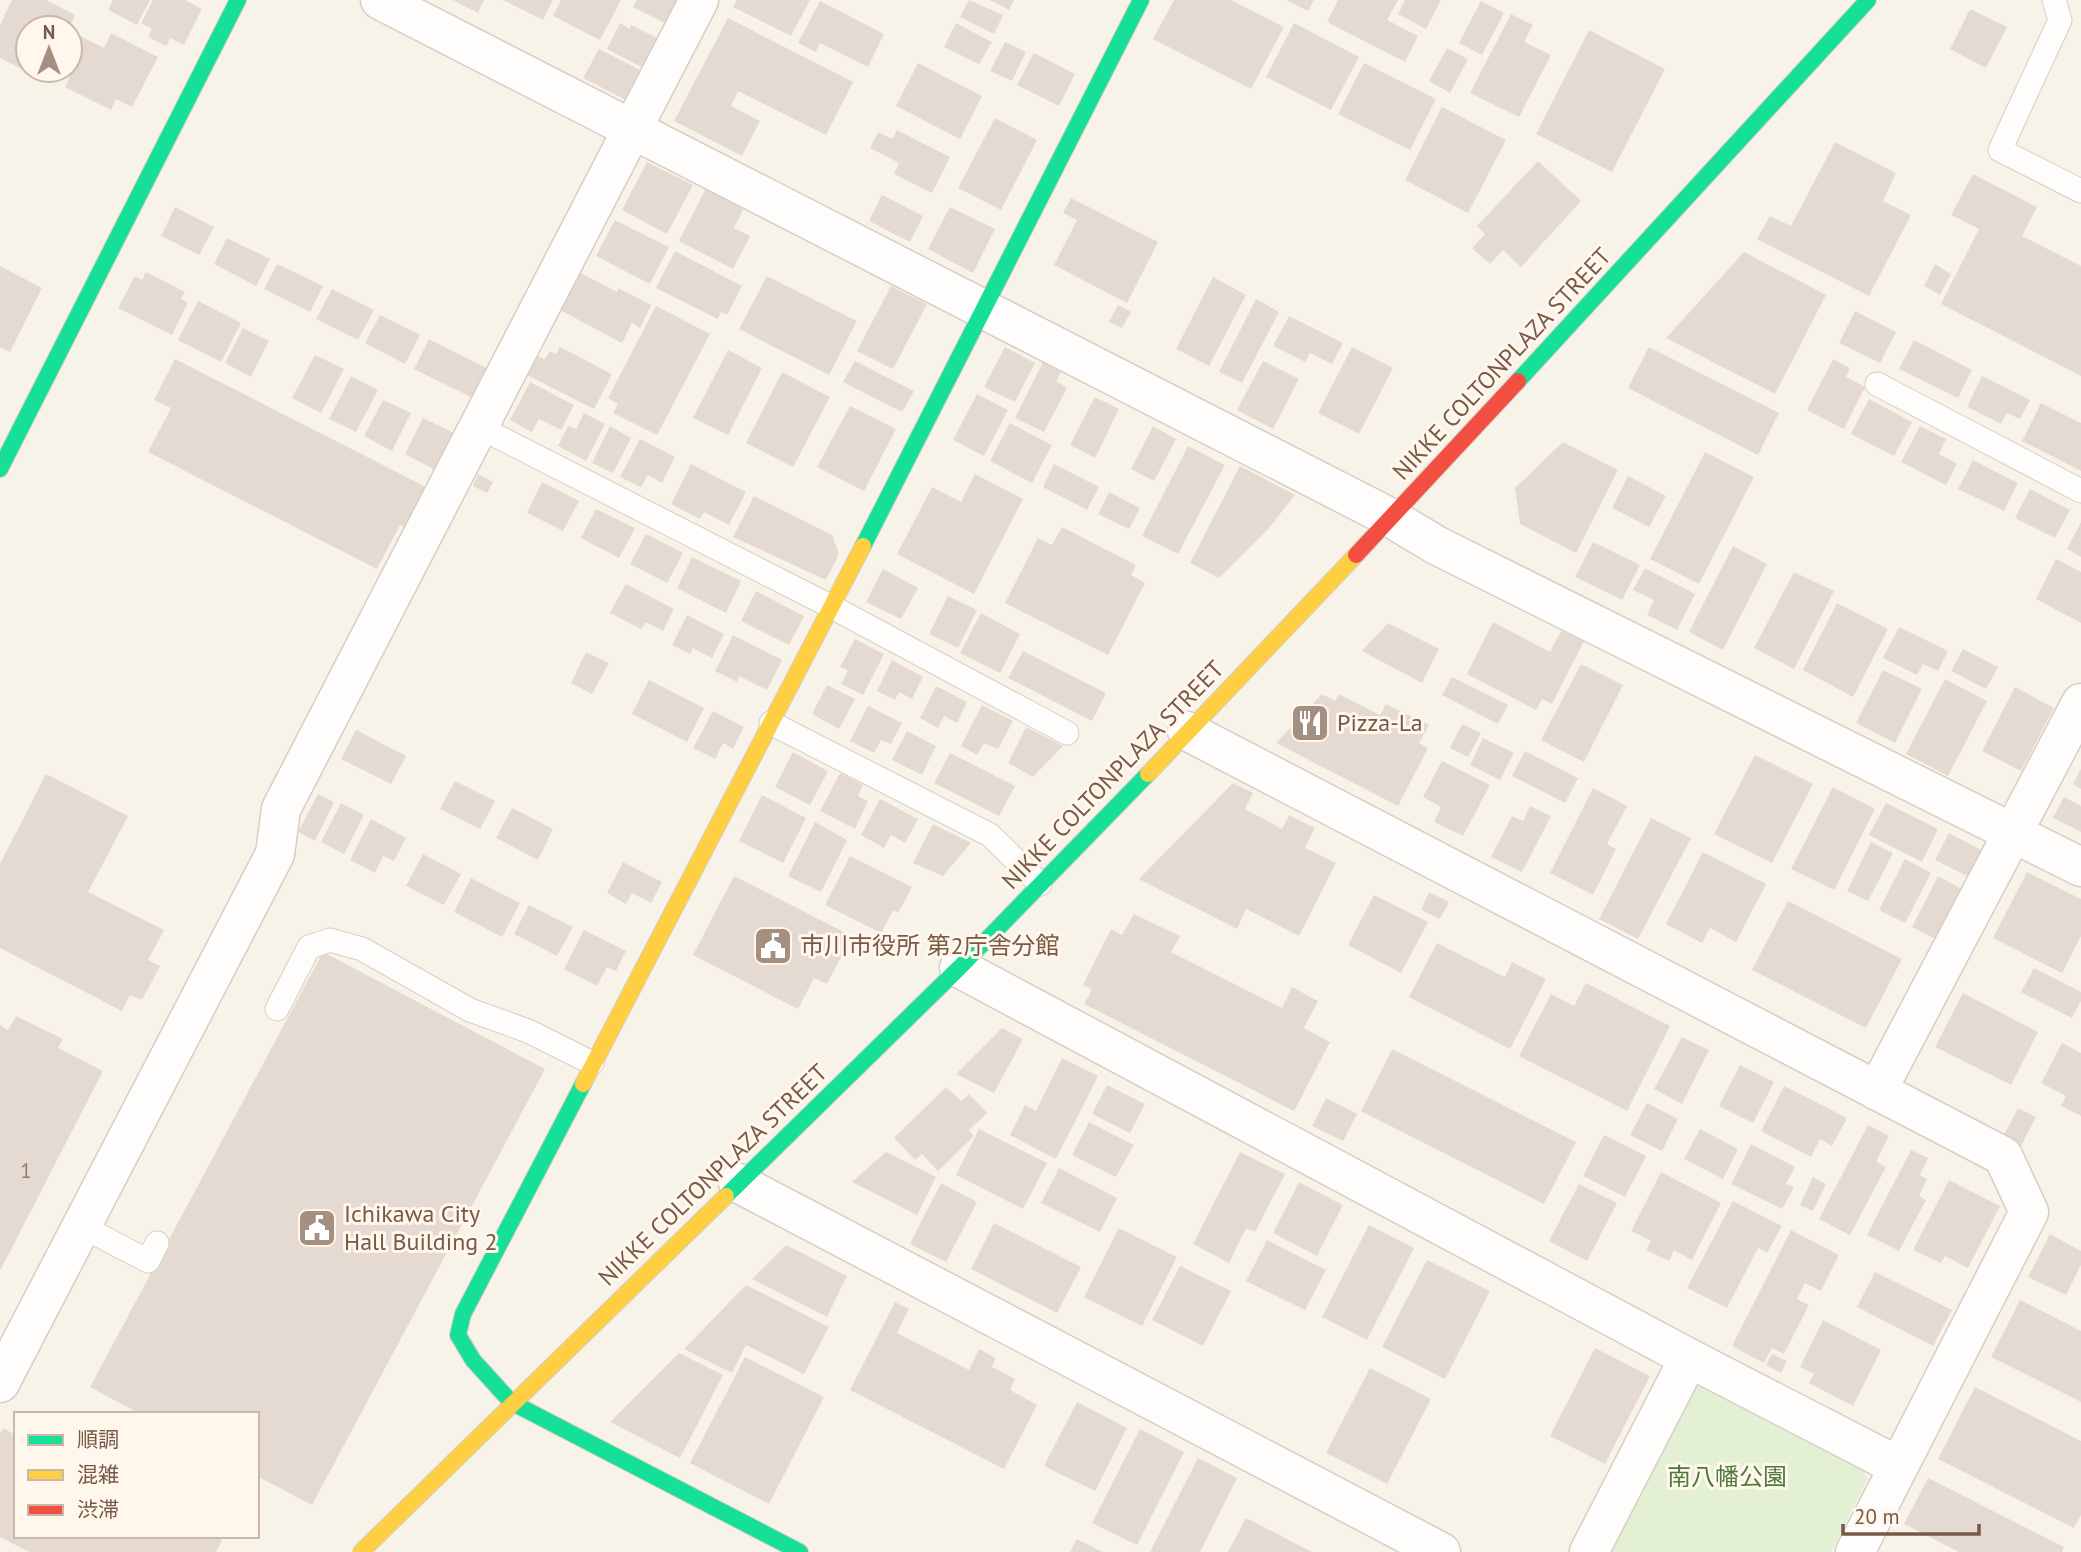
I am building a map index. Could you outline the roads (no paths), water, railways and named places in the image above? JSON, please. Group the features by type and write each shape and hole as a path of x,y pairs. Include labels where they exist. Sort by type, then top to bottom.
{"street":[{"path":"0,469 238,0"},
{"path":"380,0 1391,518 1436,545 2081,867"},
{"path":"0,1383 275,854 281,810 699,0"},
{"path":"800,1552 510,1402 473,1360 458,1335 463,1314 832,607 1141,0"},
{"name":"NIKKE COLTONPLAZA STREET","path":"360,1552 510,1402 959,968 1391,518 1868,0"},
{"path":"1877,1091 2081,703"},
{"path":"1187,731 2003,1156 2029,1212 1855,1552"},
{"path":"959,968 1689,1358 1898,1466"},
{"path":"738,1183 1441,1552"},
{"path":"1589,1552 1689,1358"}],"lane":[{"path":"2054,0 2060,20 2000,150 2081,191"},
{"path":"1877,384 2081,491"},
{"path":"479,427 832,607 1067,733"},
{"path":"771,723 990,835 1040,884"},
{"path":"277,1009 309,947 330,940 362,949 407,983 468,1016 528,1031 592,1063"},
{"path":"83,1227 148,1261 157,1243"}],"place":[{"name":"Pizza-La","path":"1310,723"},
{"name":"市川市役所 第2庁舎分館","path":"773,946"},
{"name":"Ichikawa City Hall Building 2","path":"317,1228"}],"park label":[{"name":"南八幡公園","path":"1727,1477"}]}
